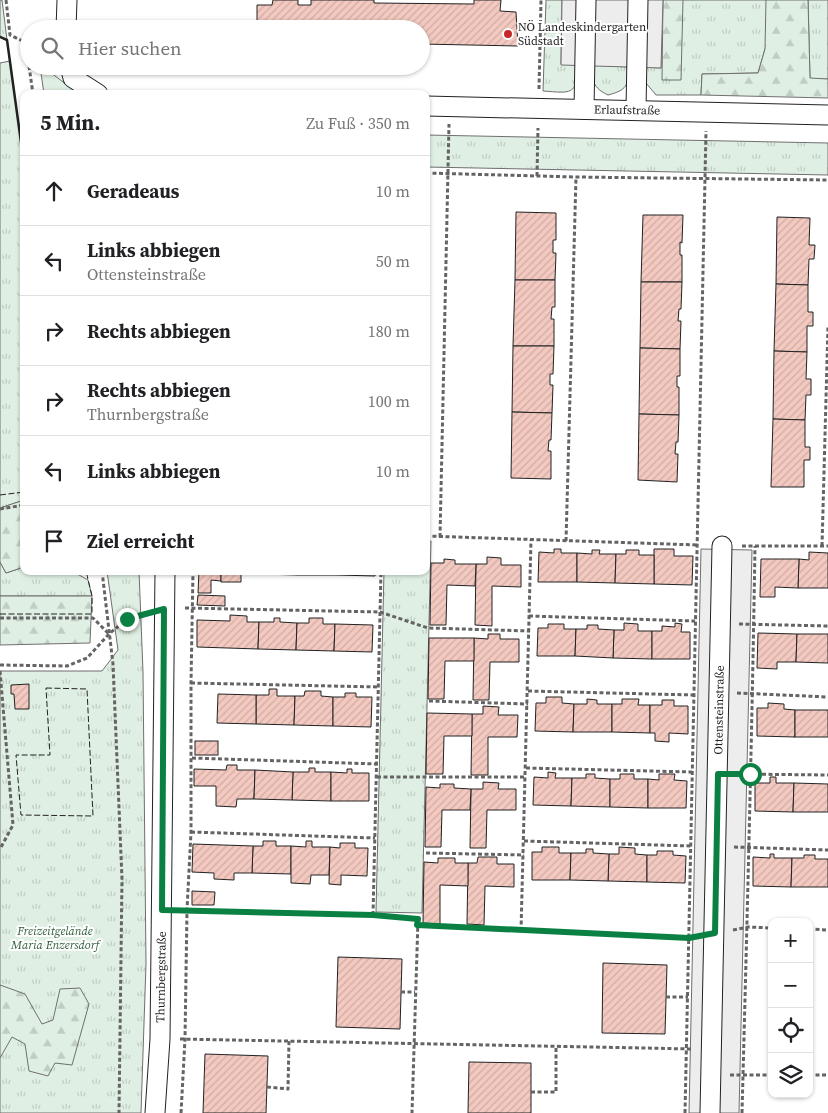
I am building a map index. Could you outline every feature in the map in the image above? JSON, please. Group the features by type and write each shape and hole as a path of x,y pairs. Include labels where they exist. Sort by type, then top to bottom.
{"street":[{"path":"66,20 67,0"},
{"path":"584,109 586,0"},
{"path":"636,110 638,0"},
{"path":"72,75 73,78 92,90"},
{"name":"Erlaufstraße","path":"430,106 828,114"},
{"name":"Ottensteinstraße","path":"710,1113 722,546"},
{"name":"Thurnbergstraße","path":"155,1113 160,1039 165,575"}],"path":[{"path":"6,0 10,35 20,40"},
{"path":"30,75 32,90"},
{"path":"440,537 450,106"},
{"path":"685,1113 706,112"},
{"path":"430,173 828,180"},
{"path":"566,541 576,177"},
{"path":"822,546 828,325"},
{"path":"0,508 20,506"},
{"path":"430,536 722,546 828,546"},
{"path":"521,931 532,540"},
{"path":"742,1113 750,847 755,546"},
{"path":"102,575 113,664 122,879 119,1113"},
{"path":"181,1113 191,832 193,575"},
{"path":"373,915 381,575"},
{"path":"194,608 380,612 428,628 530,631"},
{"path":"0,665 68,666 86,658 109,634 127,619 164,609"},
{"path":"529,616 695,621"},
{"path":"0,618 94,618 109,634"},
{"path":"720,623 828,626"},
{"path":"0,671 13,824 0,849"},
{"path":"191,683 379,687"},
{"path":"528,692 694,695"},
{"path":"718,693 828,697"},
{"path":"429,701 528,704"},
{"path":"192,758 377,764"},
{"path":"526,768 692,772"},
{"path":"718,774 828,775"},
{"path":"377,777 526,777"},
{"path":"191,832 375,838"},
{"path":"524,841 691,846"},
{"path":"717,847 828,850"},
{"path":"426,853 524,855"},
{"path":"162,910 373,915 418,919 412,1113"},
{"path":"417,925 689,938 748,927 768,928"},
{"path":"813,929 828,930"},
{"path":"402,992 415,992"},
{"path":"666,997 688,997"},
{"path":"160,1039 712,1049"},
{"path":"267,1088 288,1088 289,1041"},
{"path":"531,1092 556,1092 556,1047"},
{"path":"711,1074 768,1075"},
{"path":"813,1075 828,1076"}],"green space":[{"path":"0,0 2,0 7,40 0,37"},
{"path":"546,0 562,0 561,64 578,65 574,87 566,92 543,91"},
{"path":"663,0 789,0 765,49 758,73 702,74 701,95 656,95 646,83 645,67 661,68"},
{"path":"663,0 683,0 681,80 662,80"},
{"path":"766,0 808,0 810,78 828,79 828,98 701,95 702,74 758,73 765,49"},
{"path":"808,0 828,0 828,79 810,79"},
{"path":"10,61 20,135 20,501 0,508 0,63"},
{"path":"592,65 629,67 627,83 623,89 608,95 596,87 592,75"},
{"path":"41,75 54,75 74,90 43,90"},
{"path":"430,135 828,143 828,175 430,167"},
{"path":"20,501 20,568 6,573 0,562 0,508"},
{"path":"431,541 422,913 376,912 384,575 430,575"},
{"path":"0,562 6,573 20,568 20,575 79,575 88,580 92,596 0,596"},
{"name":"Freizeitgelände Maria Enzersdorf","path":"108,575 139,575 143,672 146,964 141,1113 0,1113 0,671 102,671 118,650"},
{"path":"0,596 92,596 90,643 0,645"},
{"path":"0,985 25,994 42,1024 53,1020 60,989 80,988 89,1004 72,1065 55,1063 48,1076 29,1071 25,1044 12,1037 0,1058"}],"shaded area":[{"path":"562,0 663,0 661,68 561,65"},
{"path":"701,549 752,550 739,1113 689,1113"}],"building":[{"path":"273,0 298,0 298,5 311,5 311,0 374,0 374,3 474,4 474,0 501,0 500,11 516,12 518,46 430,44 430,20 257,20 257,5 272,5"},
{"path":"516,212 556,213 556,240 553,240 553,253 556,253 555,280 515,280"},
{"path":"643,215 683,215 682,243 680,242 682,282 641,282"},
{"path":"777,217 810,218 809,245 815,245 814,259 809,259 808,285 776,284"},
{"path":"515,280 555,280 555,307 552,307 551,319 554,319 554,346 513,346"},
{"path":"641,282 682,282 681,309 679,309 678,321 681,321 680,349 640,348"},
{"path":"776,284 808,285 808,312 813,312 813,326 807,326 807,352 774,351"},
{"path":"513,346 554,346 553,374 550,374 550,385 553,385 552,413 512,412"},
{"path":"640,348 680,349 680,376 677,376 679,415 639,414"},
{"path":"774,351 807,352 806,379 811,379 811,395 806,395 805,420 773,419"},
{"path":"512,412 552,413 551,440 549,440 548,451 551,451 551,479 511,478"},
{"path":"639,414 679,415 678,442 676,442 675,454 678,454 677,482 638,480"},
{"path":"773,419 805,420 805,447 810,447 810,460 804,460 804,487 771,487"},
{"path":"554,549 561,549 561,553 577,553 577,582 538,582 539,552 554,553"},
{"path":"654,549 674,549 674,556 693,556 692,585 654,584"},
{"path":"592,550 600,550 599,554 616,554 615,583 577,582 577,553 592,554"},
{"path":"626,550 639,550 639,555 654,555 654,584 615,583 616,554 626,554"},
{"path":"809,552 828,553 828,588 798,588 799,559 809,560"},
{"path":"487,557 501,558 501,565 521,565 521,587 492,586 492,626 475,625 476,564 487,564"},
{"path":"444,559 455,560 455,564 476,564 475,586 447,585 446,625 430,625 431,563 444,563"},
{"path":"761,559 799,559 798,588 775,587 775,597 760,597"},
{"path":"199,575 221,575 221,581 211,580 211,593 198,593"},
{"path":"221,575 241,575 241,582 221,582"},
{"path":"337,575 375,575 375,576"},
{"path":"198,595 225,596 225,606 197,605"},
{"path":"230,615 247,616 247,622 259,622 258,649 197,647 197,620 230,621"},
{"path":"274,618 280,618 280,622 297,623 296,650 258,649 259,622 274,622"},
{"path":"309,618 323,618 323,624 335,624 334,651 296,650 297,623 309,623"},
{"path":"624,623 638,624 638,631 652,631 652,659 613,658 614,630 624,630"},
{"path":"675,623 682,624 681,632 690,632 690,659 652,659 652,631 662,631 662,626 675,627"},
{"path":"335,624 373,625 372,652 334,651"},
{"path":"548,624 564,624 564,629 576,629 575,656 537,656 538,628 548,628"},
{"path":"587,625 598,625 598,629 614,630 613,658 575,656 576,629 587,629"},
{"path":"758,633 797,634 796,662 777,662 777,669 757,668"},
{"path":"488,634 500,634 500,639 519,639 519,662 490,662 489,700 473,700 474,638 488,639"},
{"path":"797,634 828,634 828,663 796,662"},
{"path":"429,638 474,638 474,661 445,661 444,699 428,699"},
{"path":"29,684 29,709 15,709 11,685"},
{"path":"269,689 277,689 277,696 295,696 294,725 256,724 256,695 269,695"},
{"path":"305,691 321,691 321,696 333,697 333,726 294,725 295,696 304,696"},
{"path":"345,693 356,693 356,697 372,697 371,727 333,726 333,697 345,697"},
{"path":"218,694 256,695 256,724 217,723"},
{"path":"546,697 562,697 562,703 574,704 573,732 535,731 536,703 546,703"},
{"path":"587,699 597,700 597,704 612,704 612,732 573,732 574,704 587,704"},
{"path":"622,699 639,699 638,705 650,705 650,733 612,732 612,704 622,704"},
{"path":"662,700 674,700 674,706 688,706 688,734 669,733 669,742 655,741 655,733 650,733 650,705 662,705"},
{"path":"768,703 784,704 784,709 795,710 795,737 757,736 757,708 768,708"},
{"path":"483,706 499,707 498,715 518,715 517,737 488,737 488,775 471,775 472,714 483,714"},
{"path":"795,710 828,710 828,737 795,737"},
{"path":"427,713 472,714 472,736 444,736 443,774 426,774"},
{"path":"195,741 218,741 218,755 195,755"},
{"path":"227,765 237,765 237,770 255,770 254,799 237,799 236,807 216,806 216,786 194,786 194,769 226,770"},
{"path":"309,768 315,768 315,772 331,772 331,801 292,800 293,772 309,772"},
{"path":"347,769 352,769 352,773 369,773 369,801 331,801 331,772 347,773"},
{"path":"255,770 293,772 292,800 254,799"},
{"path":"548,772 556,773 555,778 572,778 571,806 533,805 534,777 548,778"},
{"path":"586,774 595,774 595,778 610,779 610,807 571,806 572,778 586,778"},
{"path":"620,774 634,774 634,779 648,779 648,808 610,807 610,779 620,779"},
{"path":"659,774 675,774 674,780 687,781 686,808 648,808 648,779 659,780"},
{"path":"770,777 776,777 776,783 794,783 793,812 755,811 755,783 770,783"},
{"path":"483,782 499,783 498,789 516,789 516,810 487,810 486,848 470,848 471,789 483,789"},
{"path":"794,783 828,784 828,812 793,812"},
{"path":"440,784 454,784 454,788 471,789 470,810 442,810 441,847 425,847 426,787 440,788"},
{"path":"263,841 276,841 276,846 291,846 291,874 252,873 253,846 263,846"},
{"path":"306,841 312,841 312,847 330,847 329,875 311,875 310,884 291,883 291,846 306,847"},
{"path":"340,843 355,843 355,848 368,848 367,876 341,875 341,885 329,884 330,847 340,848"},
{"path":"193,844 253,846 252,873 234,873 234,880 214,879 214,873 192,872"},
{"path":"542,847 559,847 559,853 571,853 570,880 532,880 532,852 542,852"},
{"path":"619,847 635,848 635,854 647,855 647,882 608,881 609,854 619,854"},
{"path":"586,849 593,849 593,853 609,854 608,881 570,880 571,853 586,853"},
{"path":"657,851 673,851 673,855 686,856 685,883 647,882 647,855 657,855"},
{"path":"770,854 774,854 774,858 792,858 791,887 753,886 753,857 770,858"},
{"path":"804,855 815,855 815,859 828,859 828,887 791,887 792,858 804,858"},
{"path":"478,857 497,857 497,864 514,864 514,887 485,886 484,925 467,924 468,863 477,863"},
{"path":"438,858 455,858 455,863 468,863 468,886 440,885 440,924 423,923 424,862 438,863"},
{"path":"192,891 215,892 214,905 192,905"},
{"path":"338,957 402,959 400,1029 336,1027"},
{"path":"603,963 667,965 665,1034 602,1033"},
{"path":"205,1054 268,1056 266,1113 203,1113"},
{"path":"469,1062 531,1063 531,1113 468,1113"}],"fence":[{"path":"0,495 20,492"},
{"path":"0,614 92,614 92,596 87,575"},
{"path":"46,688 87,689 93,816 21,815 16,755 50,755 46,688"}],"wall":[{"path":"0,37 7,40 20,135"}],"place":[{"name":"NÖ Landeskindergarten Südstadt","path":"508,34"}],"route":[{"path":"127,619 164,609 162,910 373,915 418,919 417,925 689,938 715,933 718,774 750,774"}]}
